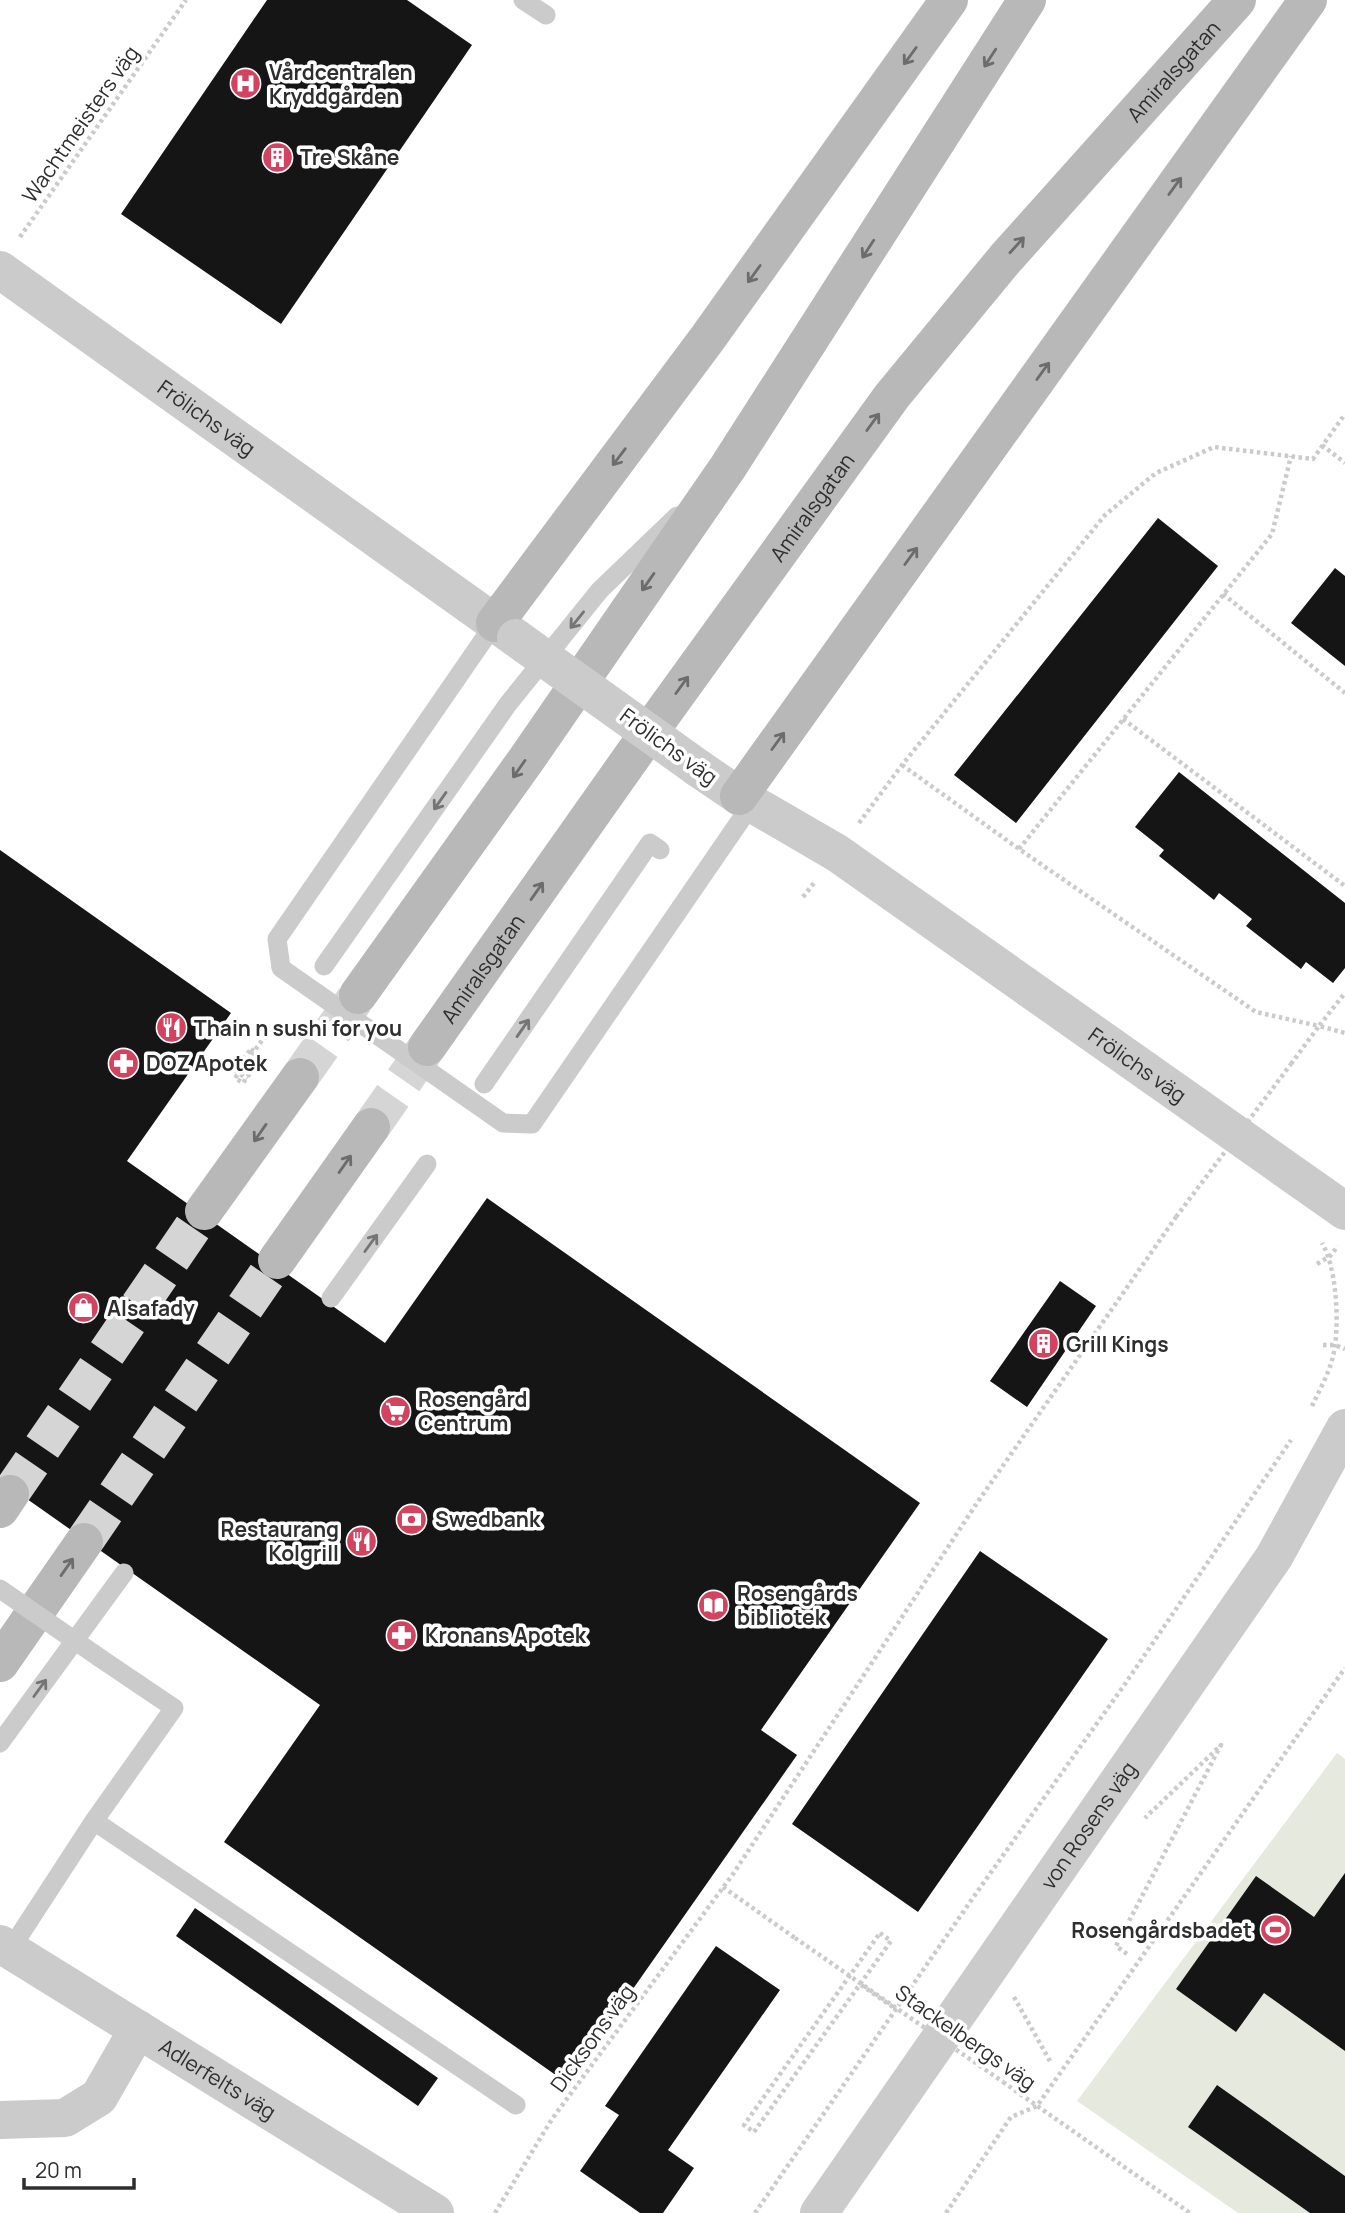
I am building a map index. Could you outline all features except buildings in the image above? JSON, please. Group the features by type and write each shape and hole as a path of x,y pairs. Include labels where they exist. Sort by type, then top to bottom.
{"main road":[{"path":"506,630 707,339 949,0"},
{"path":"358,995 526,760 728,467 1027,0"},
{"name":"Amiralsgatan","path":"427,1047 654,723 892,396 1005,259 1237,0"},
{"path":"745,801 1308,0"},
{"path":"204,1212 300,1077"},
{"path":"277,1260 372,1127"},
{"path":"0,1663 84,1542"}],"street":[{"name":"Frölichs väg","path":"8,257 506,630 698,768 745,801 837,853 1345,1211"},
{"name":"von Rosens väg","path":"819,2213 1273,1557 1345,1428"},
{"name":"Adlerfelts väg","path":"5,1947 435,2213"},
{"path":"0,2119 65,2118 99,2096 138,2029"}],"lane":[{"path":"523,0 546,16"},
{"path":"324,966 508,704 600,590 728,467"},
{"path":"506,630 277,939 281,968 292,976 503,1123 531,1124 745,801"},
{"path":"484,1084 650,843 660,850"},
{"path":"331,1298 427,1164"},
{"path":"0,1743 124,1573"},
{"path":"0,1590 174,1709 5,1947"},
{"path":"94,1821 516,2105"}],"path":[{"name":"Wachtmeisters väg","path":"8,257 186,0"},
{"path":"803,897 902,765 1105,515 1156,473 1214,447 1313,459 1345,414"},
{"path":"1322,446 1345,464"},
{"path":"1019,849 1272,534 1291,456"},
{"path":"1223,594 1345,694"},
{"path":"1123,719 1345,886"},
{"path":"902,765 1255,1012 1345,1033"},
{"name":"Dicksons väg","path":"495,2213 552,2119 723,1887 977,1503 1176,1217 1345,993"},
{"path":"266,1053 247,1079 241,1074 235,1070 251,1049 262,1056 246,1078 243,1083 235,1078 263,1039 280,1030"},
{"path":"1317,1264 1330,1256"},
{"path":"1323,1345 1335,1345 1345,1349"},
{"path":"1307,1417 1327,1373 1335,1345"},
{"path":"755,2213 1133,1672 1292,1439"},
{"path":"946,2213 1011,2117 1037,2106 1345,1668"},
{"path":"1127,1954 1116,1945 1221,1745 1145,1818"},
{"name":"Stackelbergs väg","path":"723,1887 1190,2213"},
{"path":"880,1933 891,1941 754,2132 744,2125 851,1976 880,1933"},
{"path":"861,1985 896,2010"},
{"path":"1017,2001 1051,2063"}],"shaded area":[{"name":"Rosengårdsbadet","path":"1337,1753 1345,1759 1345,2213 1238,2213 1077,2101"}],"tunnel":[{"path":"300,1077 358,995"},
{"path":"371,1127 427,1047"},
{"path":"10,1494 204,1211"},
{"path":"84,1542 277,1260"}],"place":[{"name":"Vårdcentralen Kryddgården","path":"246,84"},
{"name":"Tre Skåne","path":"277,157"},
{"name":"Thain n sushi for you","path":"171,1028"},
{"name":"DOZ Apotek","path":"123,1063"},
{"name":"Alsafady","path":"84,1308"},
{"name":"Grill Kings","path":"1043,1344"},
{"name":"Rosengård Centrum","path":"395,1411"},
{"name":"Swedbank","path":"412,1519"},
{"name":"Restaurang Kolgrill","path":"362,1541"},
{"name":"Rosengårds bibliotek","path":"714,1605"},
{"name":"Kronans Apotek","path":"402,1635"},
{"name":"Rosengårdsbadet","path":"1275,1930"}]}
